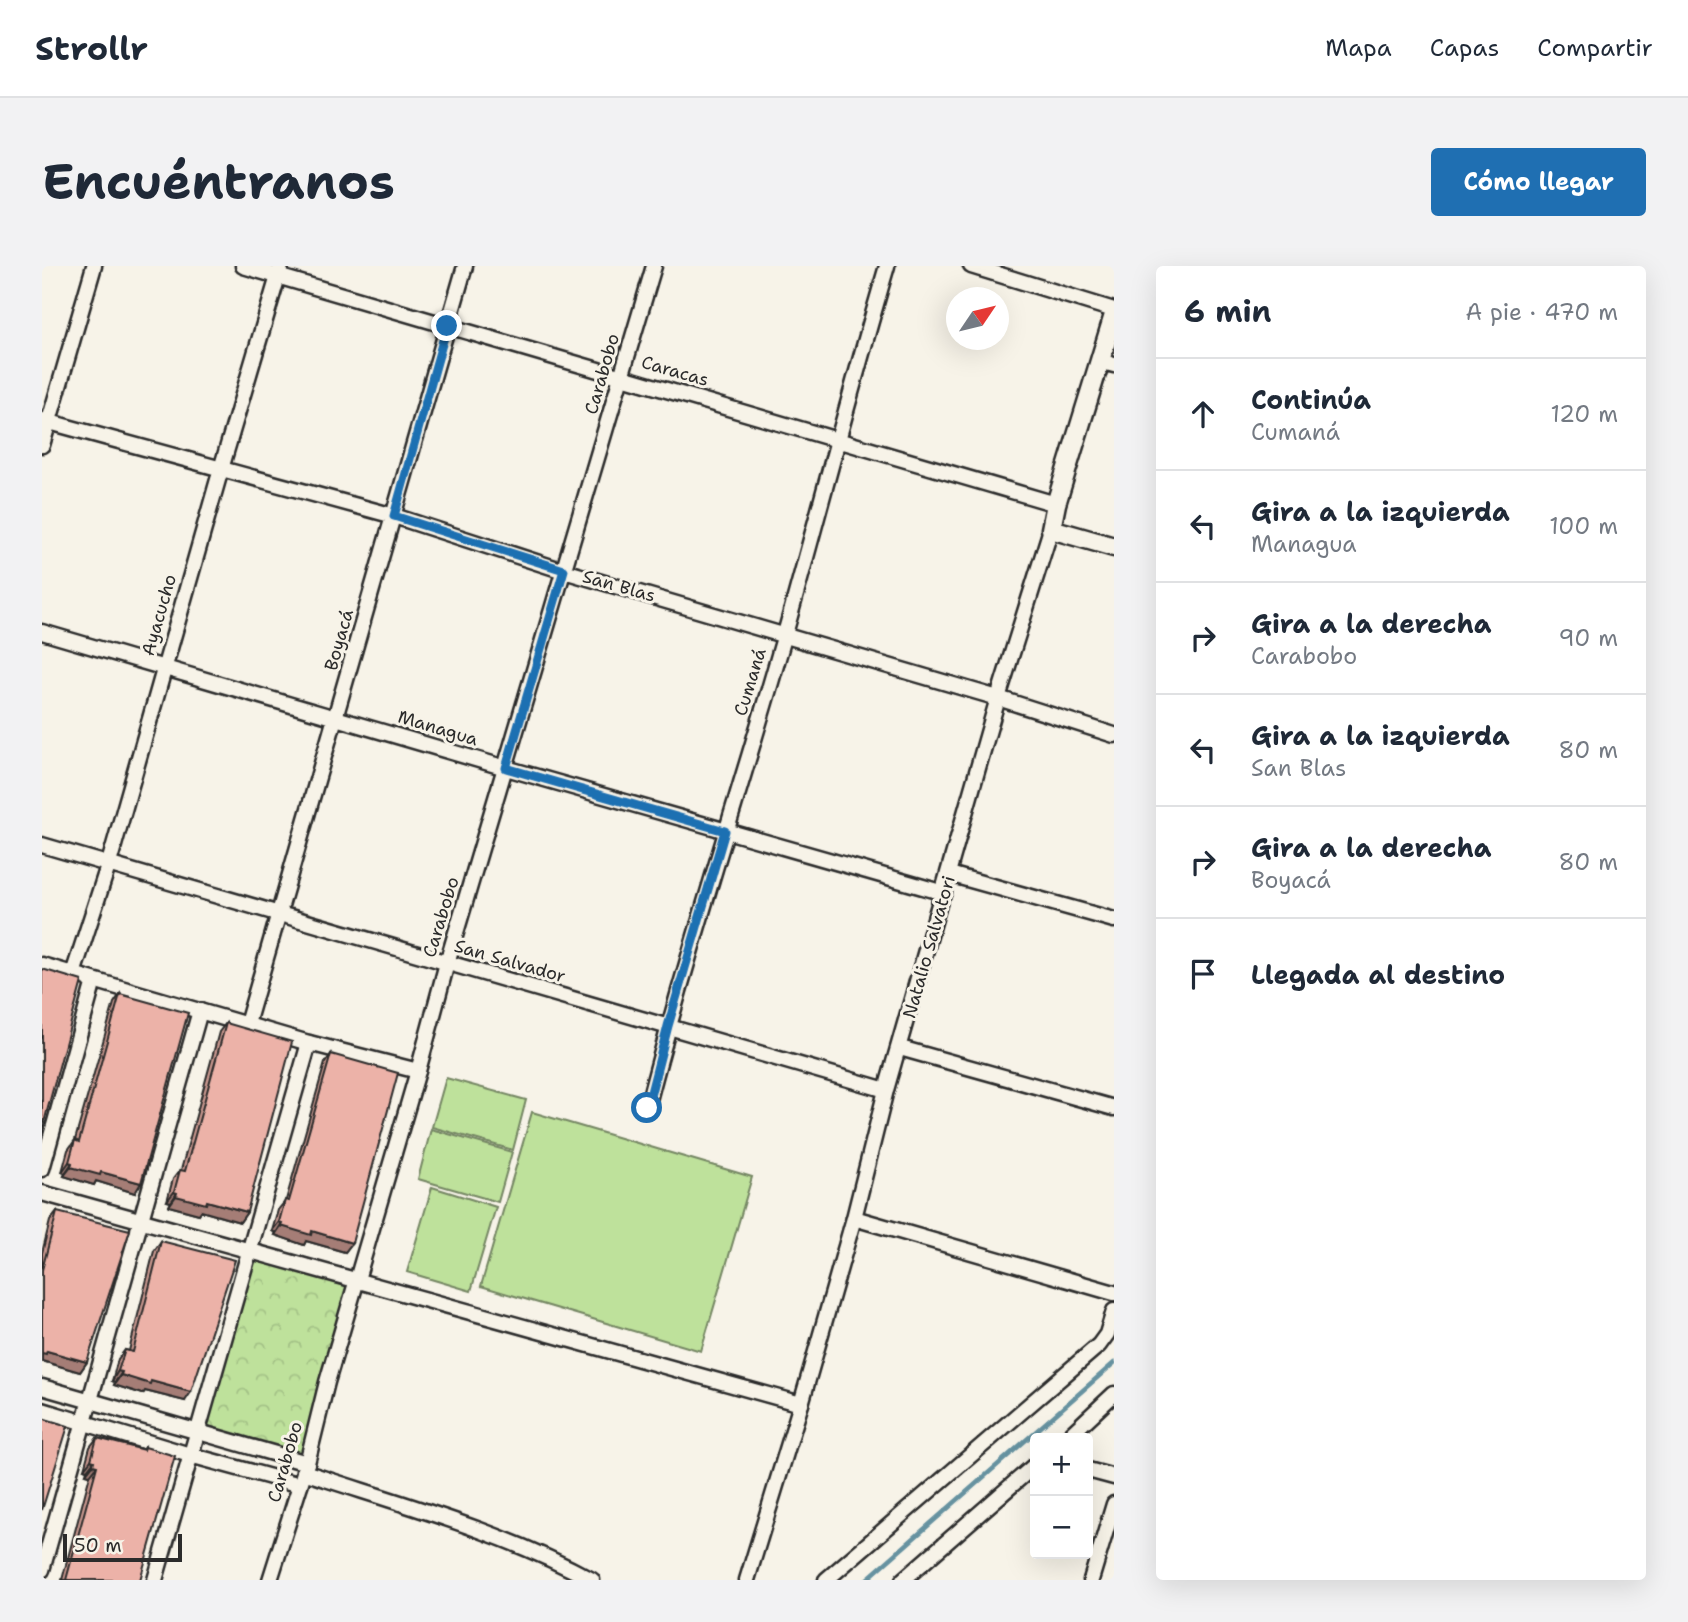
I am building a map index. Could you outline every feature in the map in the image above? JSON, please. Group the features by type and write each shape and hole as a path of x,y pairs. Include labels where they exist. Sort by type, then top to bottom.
{"street":[{"path":"42,446 45,421 94,266"},
{"name":"Caracas","path":"243,266 280,271 447,326 1056,504"},
{"name":"Boyacá","path":"247,1024 465,266"},
{"name":"Carabobo","path":"270,1580 304,1473 327,1382 447,963 654,266"},
{"name":"Cumaná","path":"647,1108 668,1026 785,634 887,266"},
{"path":"971,266 1114,310"},
{"name":"Ayacucho","path":"73,974 109,863 280,271"},
{"name":"Natalio Salvatori","path":"747,1580 854,1218 886,1090 998,698 1051,529 1056,504 1107,363 1114,316"},
{"name":"San Blas","path":"45,421 394,516 564,570 785,634 1114,735"},
{"path":"1051,529 1114,547"},
{"name":"Managua","path":"42,632 944,893"},
{"name":"San Salvador","path":"42,845 886,1090"},
{"path":"949,874 1114,920"},
{"path":"42,965 309,1043 418,1071"},
{"path":"42,1169 94,981"},
{"path":"42,1570 200,1012"},
{"path":"155,1580 309,1043"},
{"path":"900,1048 1114,1108"},
{"path":"42,1193 801,1404"},
{"path":"854,1218 1114,1293"},
{"path":"826,1580 1099,1345 1107,1334 1114,1311"},
{"path":"42,1387 197,1432 304,1473 491,1534 562,1563 592,1580"},
{"path":"1072,1433 1114,1394"},
{"path":"42,1410 191,1455 304,1473"},
{"path":"902,1580 1030,1469"},
{"path":"1093,1471 1114,1477"},
{"path":"1091,1580 1114,1504"}],"green space":[{"path":"446,1078 526,1100 513,1150 432,1127"},
{"path":"532,1112 752,1177 701,1351 481,1286"},
{"path":"431,1129 512,1152 498,1202 418,1179"},
{"path":"432,1187 496,1207 471,1291 407,1272"},
{"path":"248,1251 357,1282 307,1463 197,1431"}],"building":[{"path":"42,969 82,981 42,1130"},
{"path":"120,994 188,1013 141,1183 71,1167 72,1163 69,1162 75,1140 79,1142"},
{"path":"226,1023 292,1042 247,1212 176,1196 177,1193 174,1192 180,1170 185,1171"},
{"path":"331,1054 398,1073 352,1243 312,1231 311,1235 281,1226 282,1223 279,1222 285,1200 289,1201"},
{"path":"57,1212 130,1230 87,1362 47,1351 46,1354 42,1353 42,1270"},
{"path":"161,1241 235,1260 191,1392 151,1381 150,1384 121,1375 122,1372 118,1371 125,1350 133,1352"},
{"path":"42,1418 68,1426 42,1510"},
{"path":"97,1438 175,1456 140,1580 66,1580 97,1466 93,1465 94,1461 91,1460"}],"waterway":[{"path":"866,1580 1114,1363"}],"route":[{"path":"447,326 394,516 564,570 506,768 725,831 647,1108"}]}
